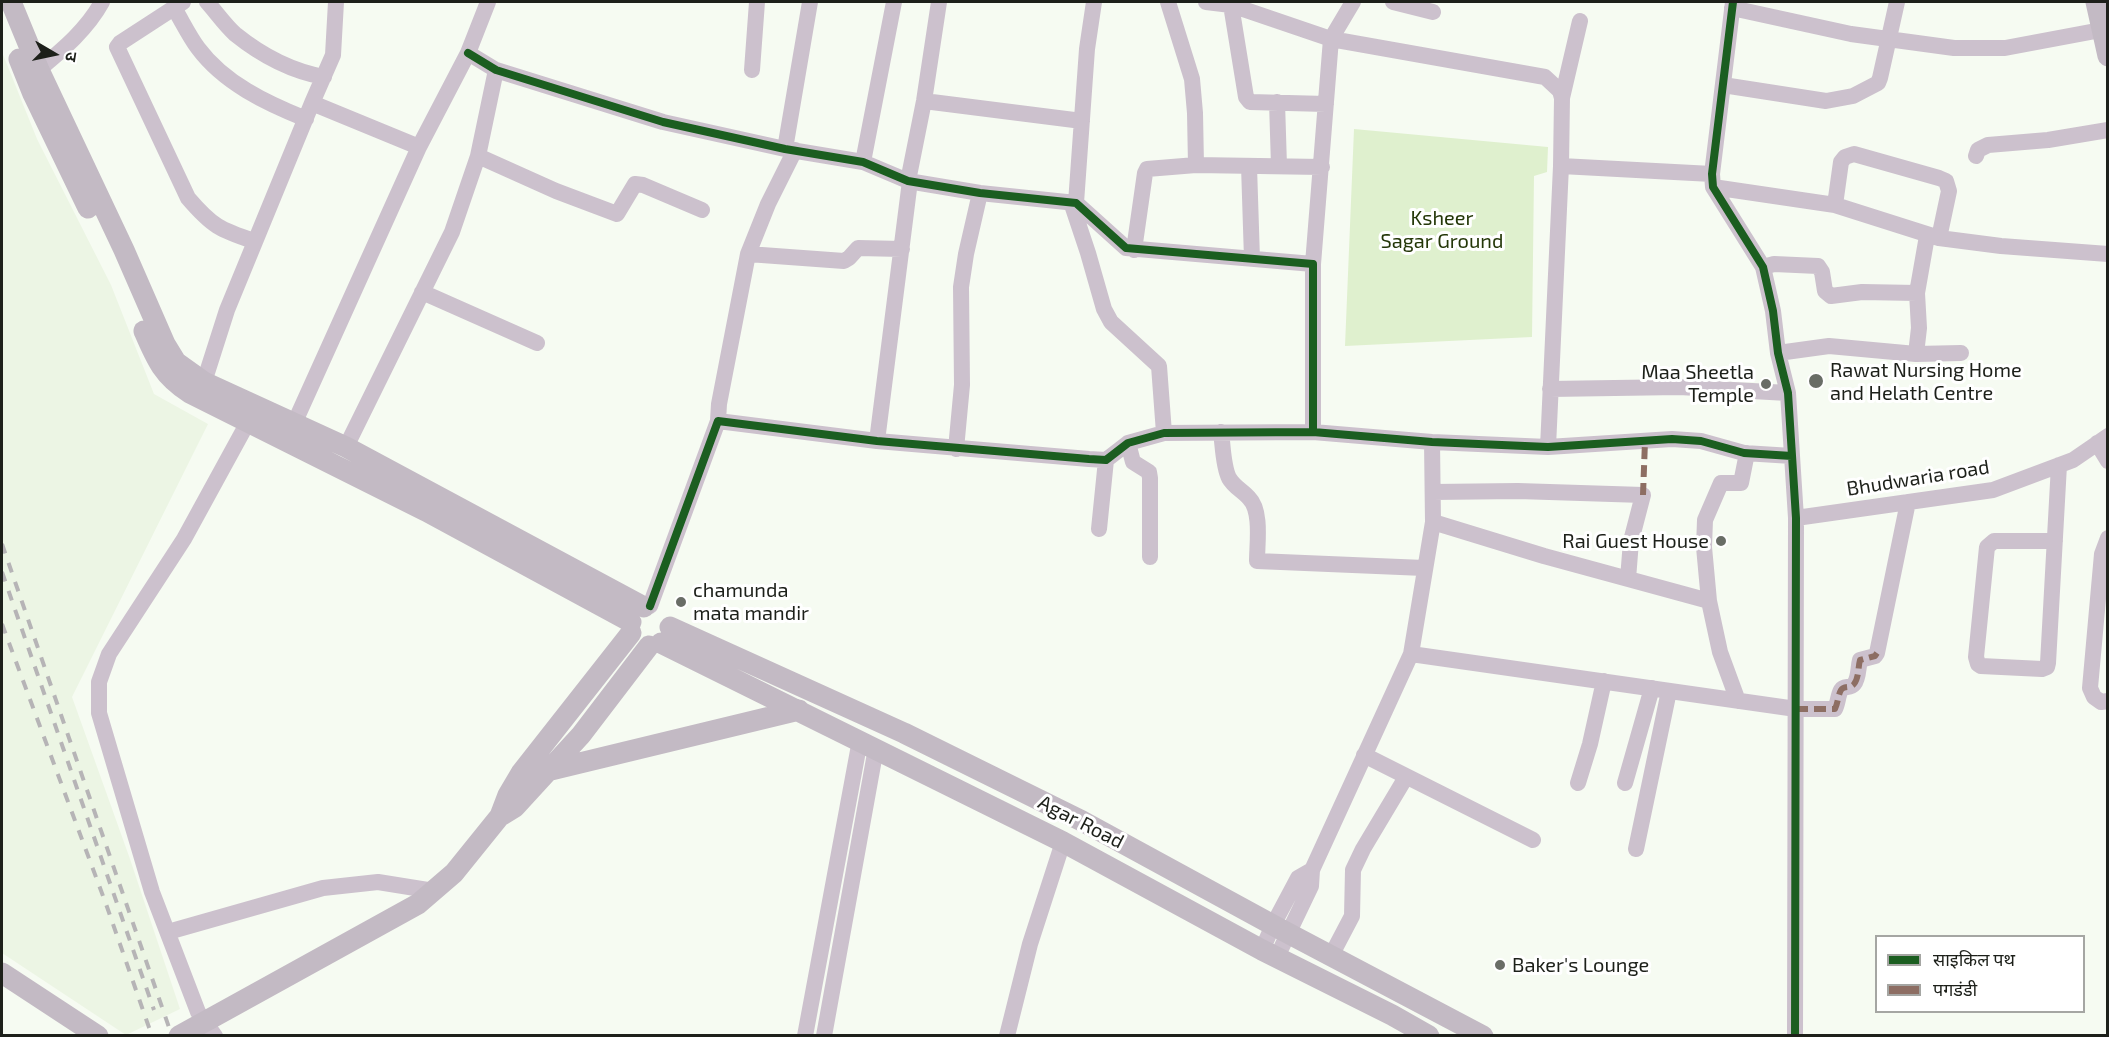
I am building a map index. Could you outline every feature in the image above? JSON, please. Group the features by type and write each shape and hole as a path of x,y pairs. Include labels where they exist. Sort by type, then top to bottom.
{"main road":[{"path":"11,2 33,75 110,254 162,369 169,378 190,393 248,422 346,447 639,617"},
{"path":"2096,2 2108,56"},
{"path":"2,14 124,250 165,344 176,362 204,382 426,511 639,617"},
{"name":"Agar Road","path":"660,639 666,615 662,610 639,617 636,641 660,639 904,733 1082,821 1331,956 1483,1035"},
{"path":"179,1035 418,904 454,873 500,816 508,795 521,773 639,617"},
{"path":"500,816 516,807 550,770 660,639 1063,842 1270,954 1429,1035"},
{"path":"550,770 799,710"},
{"path":"2,973 98,1035"}],"street":[{"path":"33,75 76,38 92,20 102,2"},
{"path":"207,2 234,33 267,57 297,71 324,77"},
{"path":"204,382 227,310 254,241 333,55 336,2"},
{"path":"290,433 419,147 468,53 488,2"},
{"path":"752,70 757,2"},
{"path":"639,617 718,421 719,404 748,254 790,149 810,2"},
{"path":"863,162 894,2"},
{"path":"877,441 909,181 939,2"},
{"path":"1094,2 1087,49 1073,202 1104,309 1111,321 1159,366 1164,432"},
{"path":"1168,2 1192,79 1196,113 1196,165"},
{"path":"1206,2 1231,5 1331,39 1545,77 1560,91 1562,99"},
{"path":"1313,432 1313,264 1331,39 1353,2"},
{"path":"1393,2 1433,12"},
{"path":"1723,85 1826,101 1844,98 1878,83 1896,2"},
{"path":"254,241 225,231 206,219 188,198 117,46 179,5 198,48 211,64 227,78 270,105 306,119"},
{"path":"1231,5 1246,97 1250,102 1326,104"},
{"path":"1795,1035 1796,518 1788,393 1778,353 1773,311 1763,267 1712,181 1733,5 1851,34 1954,48 2005,48 2101,30"},
{"path":"1548,447 1562,99 1580,21"},
{"path":"468,53 496,70 663,122 863,162 909,181 980,193 1073,202 1126,248 1134,250 1313,264"},
{"path":"346,447 452,232 478,156 496,70"},
{"path":"924,101 1082,121"},
{"path":"1277,102 1279,166"},
{"path":"312,103 419,147"},
{"path":"1976,156 1978,150 1988,145 2048,140 2108,130"},
{"path":"1835,205 1841,162 1845,157 1854,154 1939,178 1949,184 1949,191 1917,293 1916,354"},
{"path":"478,156 556,191 617,214 635,184 702,210"},
{"path":"1134,250 1147,169 1196,165 1322,167"},
{"path":"1561,165 1712,181 1835,205 1933,237 2001,246 2108,254"},
{"path":"1249,166 1252,259"},
{"path":"956,448 962,385 961,287 980,193"},
{"path":"748,254 844,261 858,248 902,249"},
{"path":"1763,267 1774,264 1818,266 1822,272 1825,291 1831,296 1862,292 1917,293"},
{"path":"422,292 537,343"},
{"path":"1778,353 1829,346 1916,354 1960,352"},
{"path":"1550,389 1679,387 1788,393"},
{"path":"718,421 877,441 1106,460 1128,443 1164,432 1313,432 1432,442 1548,447 1672,439 1701,441 1747,453 1792,456"},
{"path":"215,1035 198,1012 152,892 99,713 99,682 109,654 184,539 248,422"},
{"path":"1221,432 1229,477 1239,490 1250,498 1255,509 1258,529 1257,561 1424,568"},
{"path":"2102,440 2108,461"},
{"name":"Bhudwaria road","path":"1796,518 1993,490 2073,460 2102,440"},
{"path":"1270,954 1298,878 1312,870 1411,654 1432,522 1432,442"},
{"path":"1128,443 1133,462 1149,472 1150,557"},
{"path":"1738,701 1720,652 1709,601 1704,547 1705,520 1721,483 1741,483 1747,453"},
{"path":"1099,529 1106,460"},
{"path":"2055,541 1994,541 1987,547 1976,657 1981,666 2042,669 2047,667 2055,541 2059,465"},
{"path":"1433,492 1518,491 1643,495 1631,541 1628,579"},
{"path":"1411,654 1796,709 1835,709 1844,687 1856,682 1860,660 1876,655 1908,502"},
{"path":"1432,522 1544,556 1709,601"},
{"path":"2108,538 2102,554 2091,688 2094,697 2101,702 2108,701"},
{"path":"1578,783 1590,744 1604,681"},
{"path":"1625,783 1660,689"},
{"path":"1636,849 1660,689"},
{"path":"805,1035 868,744"},
{"path":"824,1035 868,744"},
{"path":"1364,754 1533,840"},
{"path":"1331,956 1352,915 1353,870 1406,777"},
{"path":"1007,1035 1030,944 1063,842"},
{"path":"168,932 323,888 378,882 434,891"},
{"path":"811,1005 829,1007"}],"shaded area":[{"path":"2,52 37,139 111,285 154,394 208,424 72,697 130,859 180,1009 126,1035 2,953"}],"green space":[{"name":"Ksheer Sagar Ground","path":"1354,129 1548,147 1547,172 1534,176 1532,337 1345,346"}],"railway":[{"path":"2,544 172,1036"},
{"path":"2,572 154,1010"},
{"path":"2,624 106,904 152,1036"}],"marked path":[{"path":"1643,495 1645,441"},
{"path":"1796,709 1835,709 1841,690 1856,682 1860,660 1875,656 1877,653"}],"cycle path":[{"path":"1733,2 1712,174 1713,187 1763,267 1773,311 1778,353 1788,393 1796,518 1795,1036"},
{"path":"468,53 496,70 663,122 785,149 863,162 908,181 980,193 1076,203 1126,248 1313,264 1313,432"},
{"path":"650,606 718,421 877,441 1106,460 1128,443 1164,433 1313,432 1432,442 1548,447 1672,439 1701,441 1744,453 1792,456"}],"place":[{"name":"Rawat Nursing Home and Helath Centre","path":"1816,381"},
{"name":"Maa Sheetla Temple","path":"1766,384"},
{"name":"Rai Guest House","path":"1721,541"},
{"name":"chamunda mata mandir","path":"681,602"},
{"name":"Baker's Lounge","path":"1500,965"}]}
